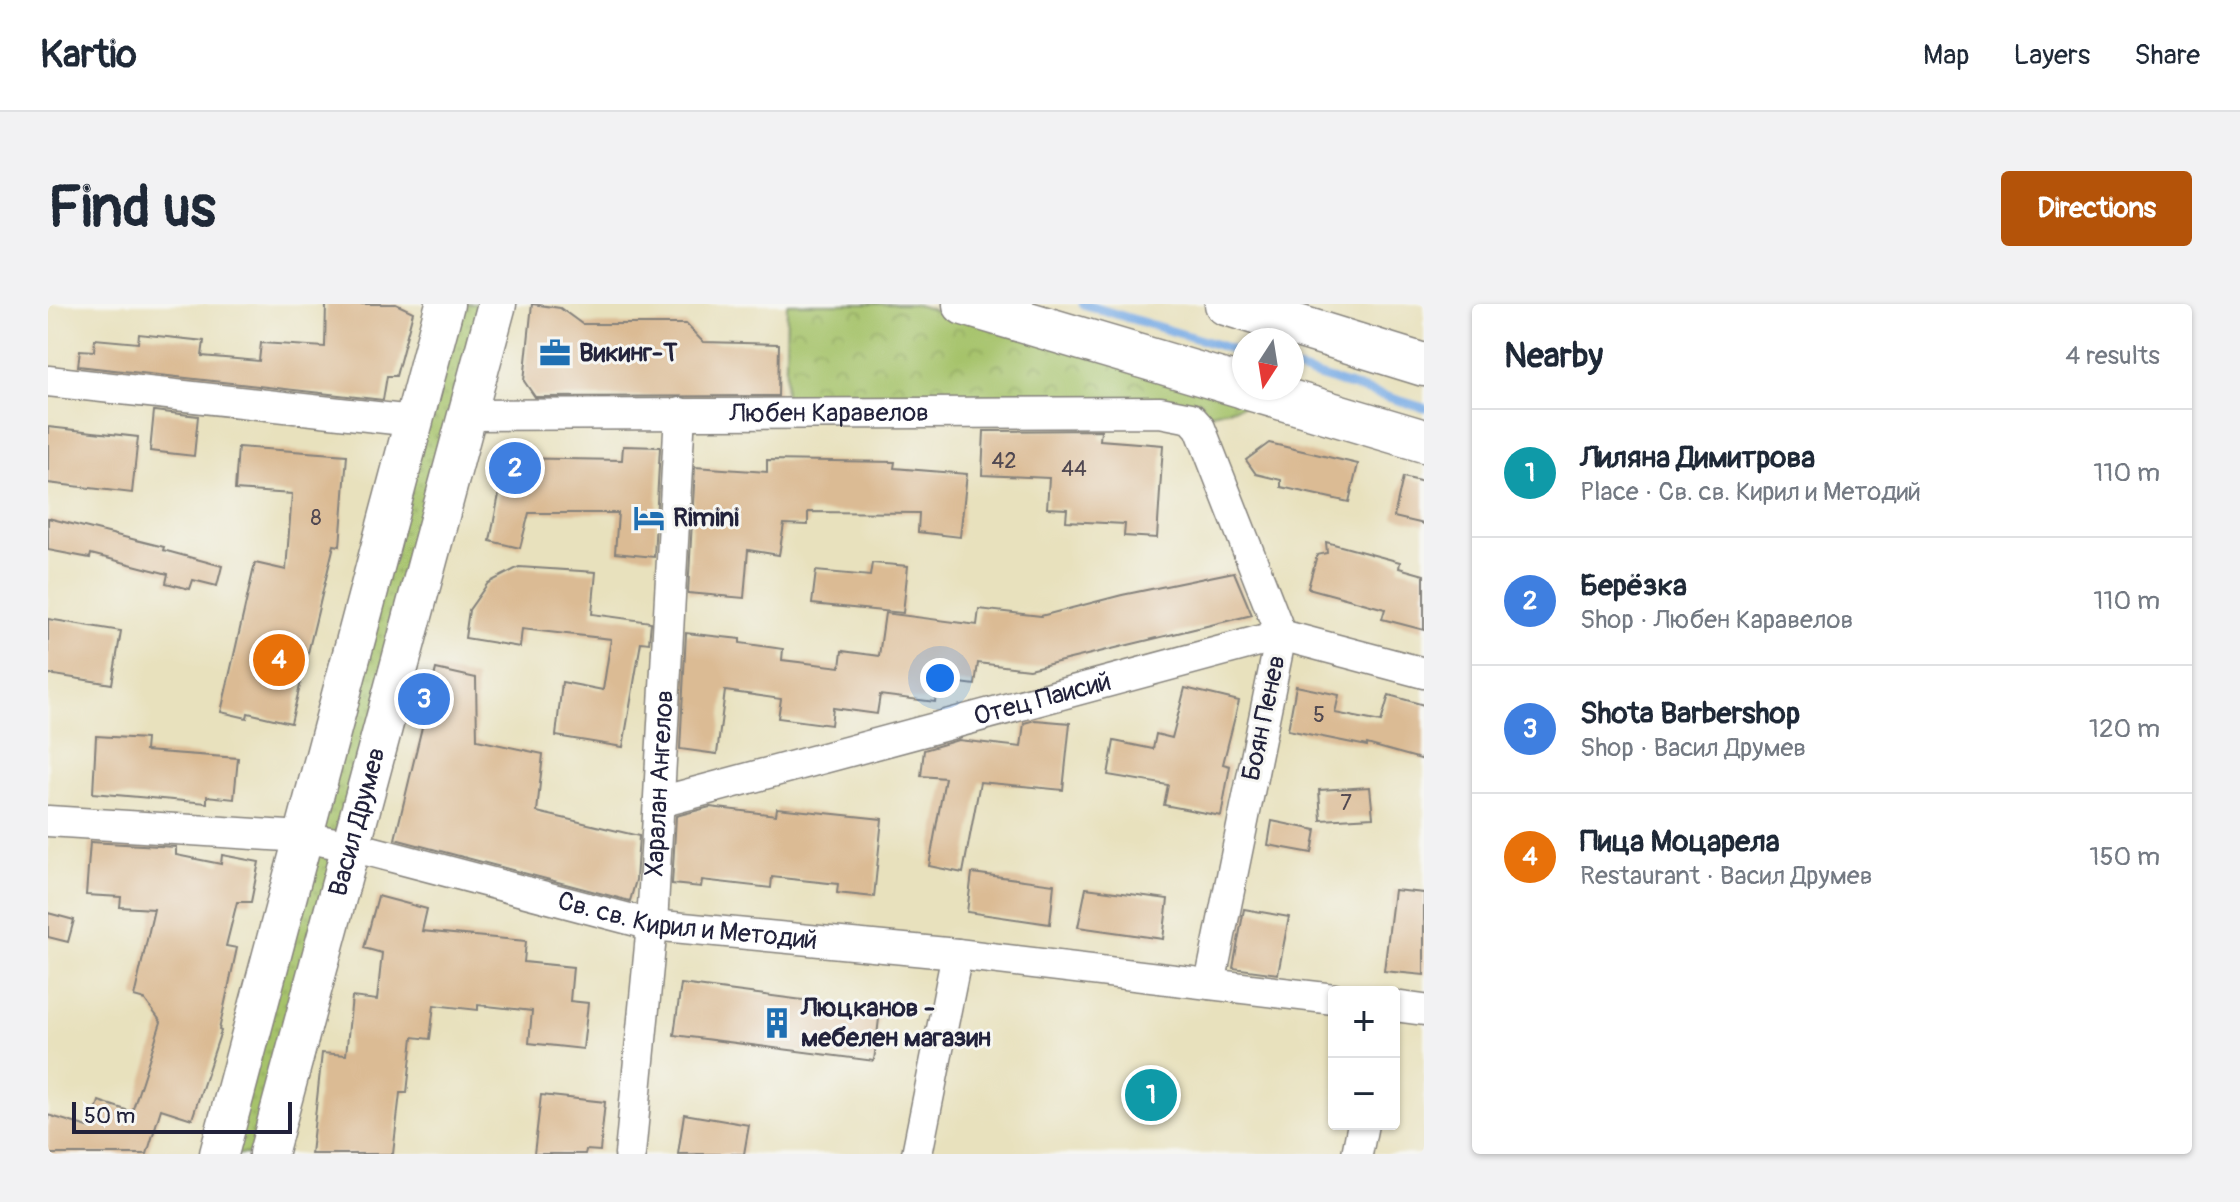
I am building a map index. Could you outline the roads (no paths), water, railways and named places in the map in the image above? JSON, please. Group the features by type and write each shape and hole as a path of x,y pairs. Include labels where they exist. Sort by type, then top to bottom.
{"main road":[{"path":"964,304 1232,384"},
{"path":"1226,304 1424,365"},
{"path":"1286,400 1424,441"}],"street":[{"name":"Васил Друмев","path":"219,1154 445,304"},
{"name":"Васил Друмев","path":"268,1154 497,304"},
{"path":"48,381 413,421"},
{"name":"Любен Каравелов","path":"467,415 1160,412 1191,418"},
{"name":"Харалан Ангелов","path":"630,1154 652,925 680,413"},
{"name":"Боян Пенев","path":"1191,418 1200,428 1281,635 1210,984"},
{"name":"Отец Паисий","path":"660,802 1281,635 1424,673"},
{"name":"Св. св. Кирил и Методий","path":"48,821 303,837 351,846 652,925 957,954 1328,998"},
{"path":"917,1154 957,954"},
{"path":"1400,1007 1424,1010"},
{"path":"1357,1154 1362,1130"}],"waterway":[{"path":"1083,304 1232,349"},
{"path":"1304,372 1424,408"}],"place":[{"name":"Викинг-Т","path":"555,353"},
{"name":"Берёзка","path":"515,468"},
{"name":"Rimini","path":"649,518"},
{"name":"Пица Моцарела","path":"279,660"},
{"name":"Shota Barbershop","path":"424,699"},
{"name":"Люцканов - мебелен магазин","path":"777,1023"},
{"name":"Лиляна Димитрова","path":"1151,1095"}]}
